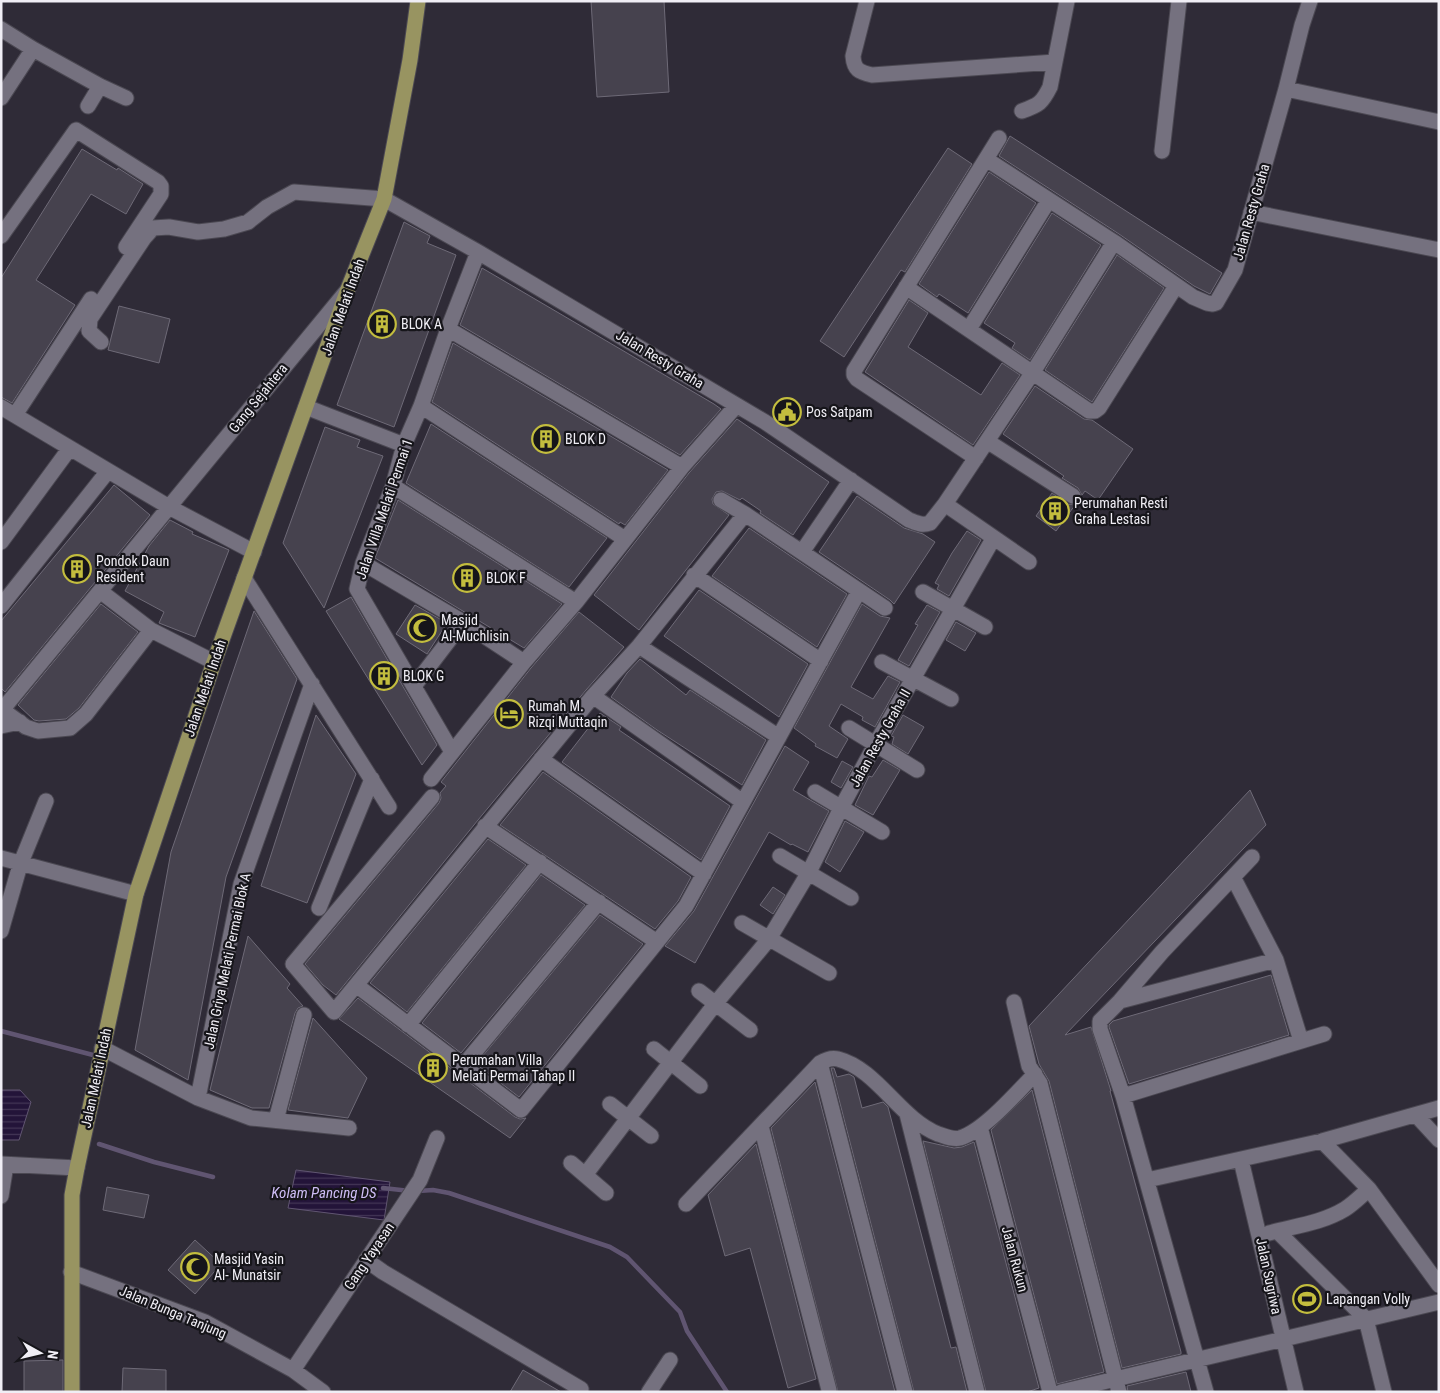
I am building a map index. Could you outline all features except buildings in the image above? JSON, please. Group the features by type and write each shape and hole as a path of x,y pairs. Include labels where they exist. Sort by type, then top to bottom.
{"main road":[{"name":"Jalan Melati Indah","path":"72,1392 72,1196 76,1168 136,894 214,662 348,289 384,198 410,60 418,1"}],"street":[{"path":"867,1 852,56 853,64 857,70 863,73 872,75 1055,62"},
{"path":"1022,111 1038,106 1045,98 1050,87 1067,1"},
{"path":"1162,152 1179,1"},
{"name":"Jalan Resty Graha","path":"986,159 1114,242 1176,286 1207,303 1216,303 1235,270 1310,1"},
{"path":"1,29 100,86 126,98"},
{"path":"1,98 34,49"},
{"path":"88,106 100,86"},
{"path":"1286,89 1439,122"},
{"path":"1,236 76,130 158,182 161,186 161,194 15,416"},
{"path":"976,458 854,375 854,371 999,138"},
{"path":"101,342 89,331 90,319 144,238 153,228 169,227 198,232 224,229 248,222 280,199 294,192 384,198"},
{"name":"Jalan Resty Graha","path":"384,198 765,422 909,520 919,524 930,523 945,504"},
{"path":"969,329 1049,200"},
{"path":"1251,212 1439,250"},
{"path":"1029,562 945,504 1033,372 1114,242"},
{"name":"Jalan Villa Melati Permai 1","path":"452,752 357,589 363,562 392,486 404,445 421,406 478,252"},
{"path":"906,287 1090,411 1095,411 1099,408 1176,286"},
{"name":"Gang Sejahtera","path":"2,710 348,289"},
{"path":"448,329 682,467"},
{"path":"421,406 625,538"},
{"path":"431,779 524,662 576,602 682,467 736,406"},
{"path":"1,407 169,507 254,552"},
{"path":"306,407 404,445"},
{"path":"987,441 1073,496"},
{"path":"1,542 7,522 70,448"},
{"path":"1,606 108,471"},
{"path":"802,552 851,480"},
{"path":"392,486 576,602"},
{"path":"721,500 745,514 885,608"},
{"path":"432,797 293,964 334,1012 593,696 639,646 694,575 745,514"},
{"name":"Jalan Resty Graha II","path":"585,1175 715,1004 769,939 809,872 875,745 994,539"},
{"path":"363,562 524,662"},
{"path":"694,575 821,661"},
{"path":"244,578 389,807"},
{"path":"100,591 151,630 214,662"},
{"path":"356,986 521,1110 686,906 859,591"},
{"path":"923,592 985,627"},
{"path":"414,686 462,622"},
{"path":"2,710 38,731 70,728 86,714 151,630"},
{"path":"639,646 779,736"},
{"path":"882,662 951,699"},
{"name":"Jalan Griya Melati Permai Blok A","path":"198,1098 241,884 312,684"},
{"path":"593,696 743,802"},
{"path":"1,726 20,722"},
{"path":"849,728 917,770"},
{"path":"541,759 704,874"},
{"path":"319,908 372,779"},
{"path":"815,792 882,832"},
{"path":"1,930 20,865 46,801"},
{"path":"485,826 657,942"},
{"path":"780,856 852,898"},
{"path":"1206,1392 1124,1096 1100,1029 1100,1018 1120,1001 1162,952 1252,857"},
{"path":"1,858 20,865 136,894"},
{"path":"408,1025 540,862"},
{"path":"1233,877 1276,960 1301,1041"},
{"path":"463,1066 599,902"},
{"path":"742,923 829,973"},
{"path":"1120,1001 1276,960"},
{"path":"698,991 750,1030"},
{"path":"1014,1002 1029,1066 1040,1083 1117,1385"},
{"path":"276,1120 304,1015"},
{"path":"1124,1096 1324,1034"},
{"path":"102,1048 198,1098 250,1118 349,1128"},
{"path":"654,1049 700,1086"},
{"path":"686,1204 820,1063 826,1060 836,1058 866,1074 907,1114 930,1131 946,1137 962,1138 980,1126 1035,1074"},
{"path":"820,1063 905,1392"},
{"path":"610,1104 651,1136"},
{"path":"1147,1180 1322,1141 1439,1108"},
{"path":"907,1114 977,1392"},
{"path":"1416,1115 1439,1140"},
{"path":"761,1126 829,1390"},
{"name":"Jalan Rukun","path":"980,1126 1050,1392"},
{"name":"Gang Yayasan","path":"293,1370 420,1180 437,1138"},
{"path":"1322,1141 1369,1189 1439,1285"},
{"name":"Jalan Sugriwa","path":"1241,1160 1296,1392"},
{"path":"571,1163 606,1192"},
{"path":"1,1196 4,1164 76,1168"},
{"path":"1260,1235 1319,1221 1334,1215 1347,1208 1369,1189"},
{"path":"1276,1231 1366,1319 1384,1392"},
{"path":"366,1260 383,1272 581,1389"},
{"name":"Jalan Bunga Tanjung","path":"71,1272 205,1322 293,1370 323,1392"},
{"path":"1061,1392 1117,1385 1198,1358 1283,1340 1439,1302"},
{"path":"650,1392 670,1360"}],"water":[{"path":"1,1090 20,1090 31,1102 19,1140 1,1140"},
{"name":"Kolam Pancing DS","path":"296,1170 390,1182 384,1220 288,1208"}],"waterway":[{"path":"1,1031 93,1055"},
{"path":"99,1144 154,1162 213,1177"},
{"path":"383,1188 410,1191"},
{"path":"418,1191 433,1190 449,1193 610,1247 627,1257 680,1312 687,1331 727,1392"},
{"path":"286,1192 297,1194"}],"place":[{"name":"BLOK A","path":"382,324"},
{"name":"Pos Satpam","path":"787,412"},
{"name":"BLOK D","path":"546,439"},
{"name":"Perumahan Resti Graha Lestasi","path":"1055,511"},
{"name":"Pondok Daun Resident","path":"77,569"},
{"name":"BLOK F","path":"467,578"},
{"name":"Masjid Al-Muchlisin","path":"422,628"},
{"name":"BLOK G","path":"384,676"},
{"name":"Rumah M. Rizqi Muttaqin","path":"509,714"},
{"name":"Perumahan Villa Melati Permai Tahap II","path":"433,1068"},
{"name":"Masjid Yasin Al- Munatsir","path":"195,1267"},
{"name":"Lapangan Volly","path":"1307,1299"}]}
